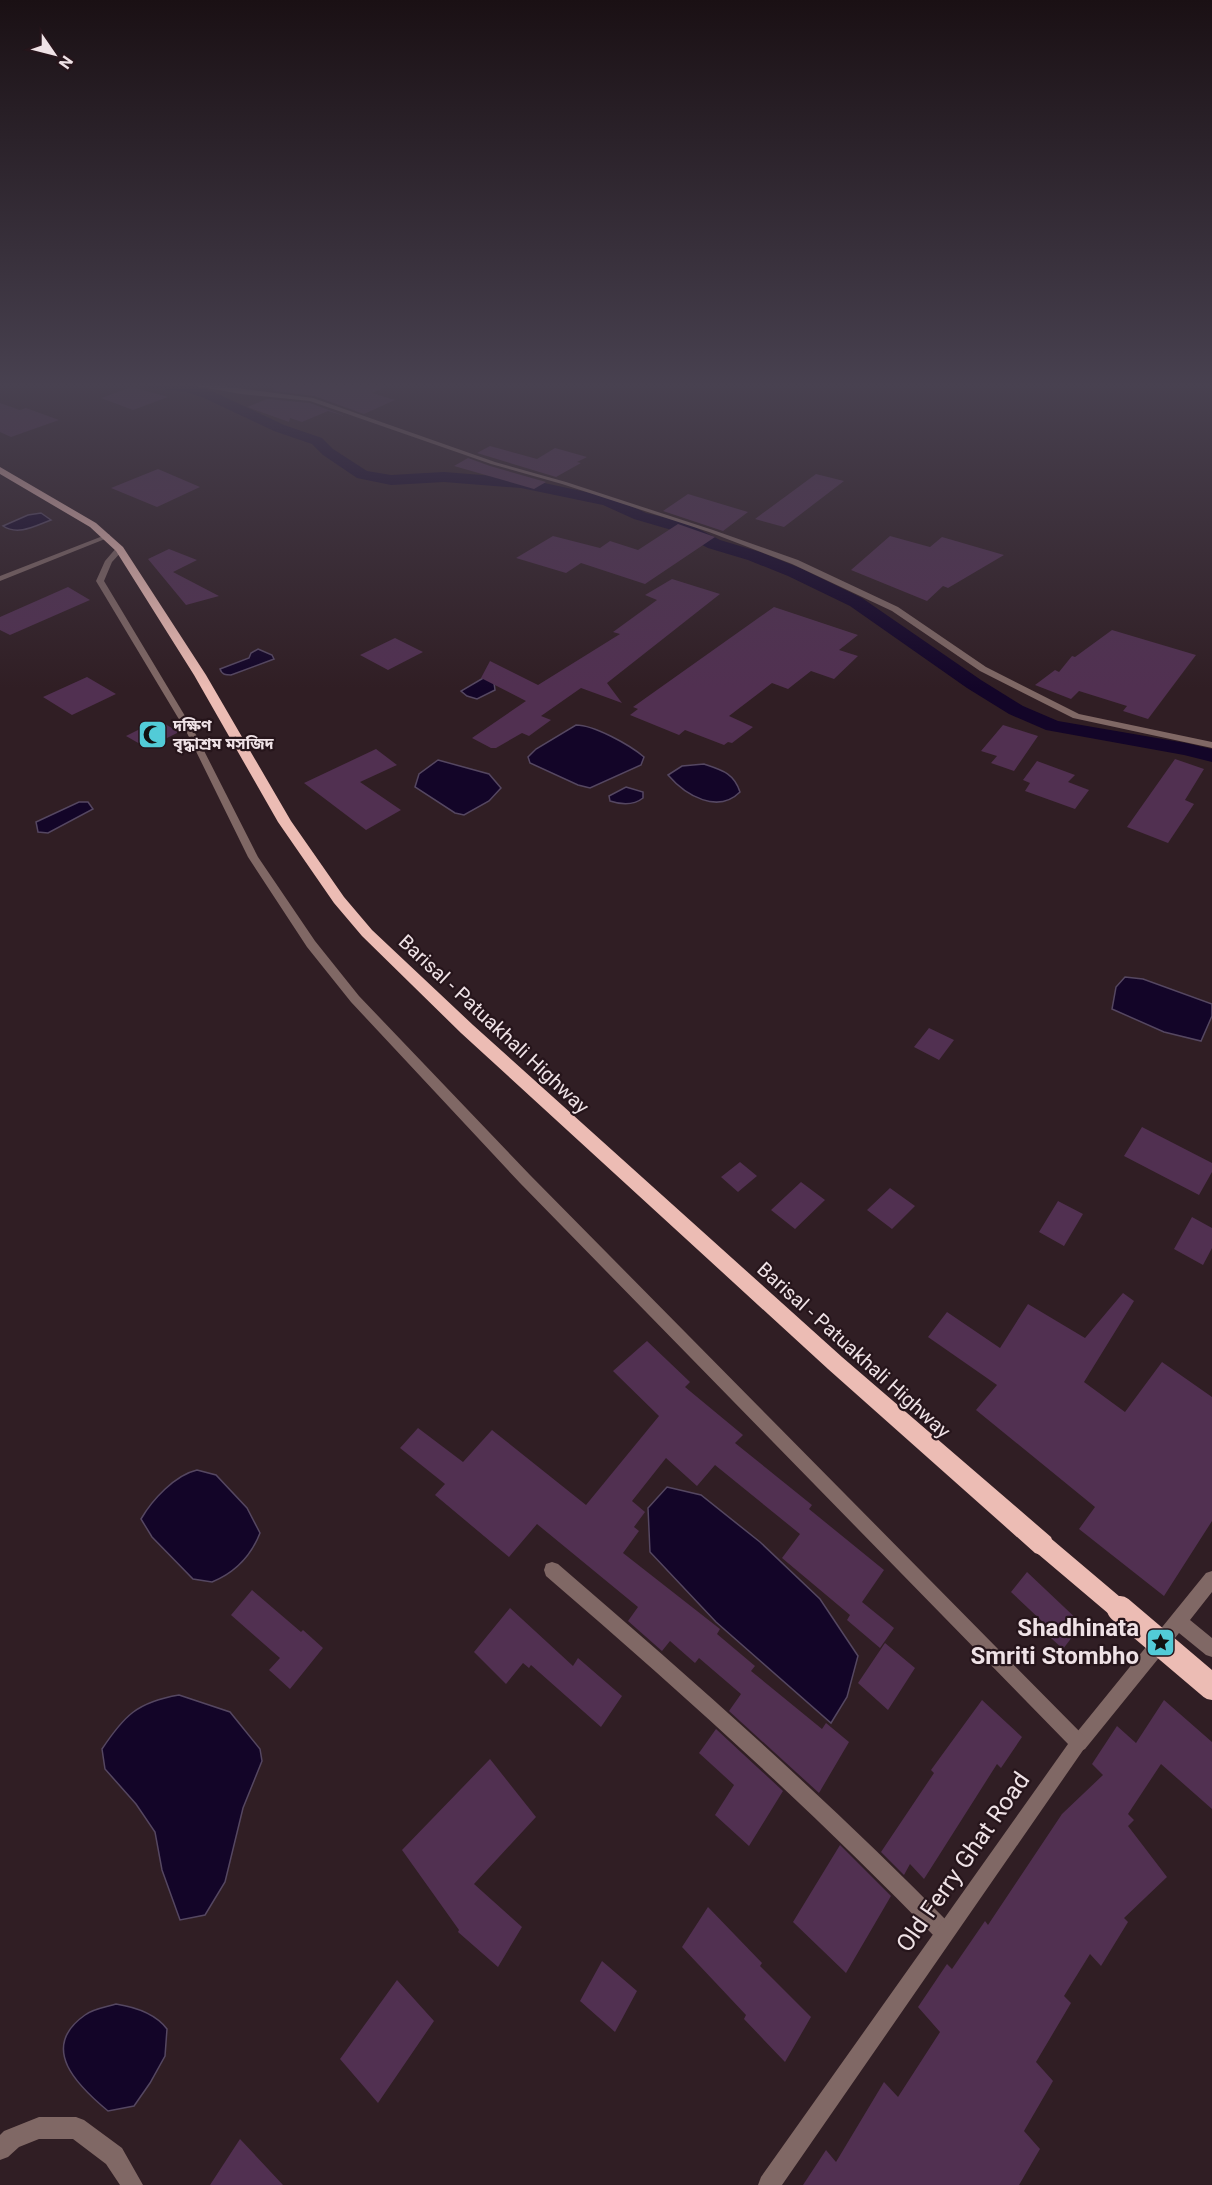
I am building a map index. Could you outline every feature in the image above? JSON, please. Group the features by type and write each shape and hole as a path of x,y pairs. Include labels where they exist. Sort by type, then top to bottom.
{"highway":[{"name":"Barisal - Patuakhali Highway","path":"24,484 108,536 120,549 200,675 285,822 339,900 367,933 467,1029 826,1355 1043,1545 1212,1688"}],"street":[{"path":"568,484 711,531 795,562 895,609 983,669 1076,716 1212,745"},
{"path":"0,579 108,536"},
{"path":"120,549 103,570 100,580 190,731 253,857 311,944 355,999 525,1179 1079,1743"},
{"path":"552,1570 671,1672 779,1770 888,1874 944,1932"},
{"name":"Old Ferry Ghat Road","path":"769,2185 944,1932 1079,1743 1212,1579"},
{"path":"1178,1621 1212,1649"},
{"path":"0,2149 12,2139 39,2128 76,2128 114,2156 132,2185"}],"shaded area":[{"path":"41,513 51,520 21,530 3,526 28,515"},
{"path":"258,649 272,655 274,659 231,675 221,671 220,669 249,658 251,653"},
{"path":"485,677 494,683 495,690 477,699 461,691"},
{"path":"576,725 592,728 612,736 630,747 644,757 641,765 590,788 578,785 530,763 528,757 536,749"},
{"path":"438,760 489,774 501,788 489,801 464,815 455,813 415,787 419,774"},
{"path":"704,764 722,770 731,776 740,792 722,802 702,800 684,790 668,775 682,766"},
{"path":"626,787 643,792 643,798 627,804 610,801 609,796"},
{"path":"79,802 88,802 93,809 48,833 38,832 36,822"},
{"path":"1125,977 1143,979 1212,1004 1212,1016 1201,1041 1164,1032 1112,1009 1116,987"},
{"path":"197,1470 216,1475 247,1508 260,1533 252,1549 241,1563 228,1574 212,1582 193,1579 152,1537 141,1519 165,1489 181,1477"},
{"path":"667,1487 701,1495 760,1542 820,1599 858,1656 847,1697 831,1723 716,1622 650,1552 648,1508"},
{"path":"179,1695 230,1712 260,1749 262,1761 243,1808 225,1882 205,1915 180,1920 162,1870 155,1832 136,1804 105,1769 102,1749 117,1728 133,1712 152,1702"},
{"path":"116,2004 144,2012 162,2023 167,2029 165,2056 134,2106 108,2111 75,2078 64,2053 65,2040 71,2028 88,2013"}],"building":[{"path":"121,484 193,484 200,487 157,507 111,488"},
{"path":"516,484 543,484 534,489"},
{"path":"802,484 840,484 784,527 755,519"},
{"path":"688,494 748,512 723,531 663,511"},
{"path":"678,524 715,537 645,584 581,563 566,573 516,558 553,536 600,548 610,541 638,550"},
{"path":"890,536 930,547 942,537 1004,555 948,588 943,586 927,601 851,570"},
{"path":"169,549 197,560 173,572 219,596 186,605 148,559"},
{"path":"672,579 720,594 607,683 622,703 581,688 541,716 551,720 529,736 522,733 496,748 491,748 472,738 526,701 481,678 490,661 538,685 620,634 613,632 657,600 645,595"},
{"path":"68,587 90,600 10,635 0,630 0,617"},
{"path":"774,607 858,635 839,650 858,656 834,679 811,671 788,689 772,683 729,716 753,727 732,743 728,742 724,745 685,730 679,735 630,715 638,709 633,707"},
{"path":"1112,630 1196,655 1148,719 1123,711 1127,706 1079,691 1071,699 1035,685 1055,670 1059,672 1072,656 1075,657"},
{"path":"395,638 423,652 388,670 360,655"},
{"path":"87,677 116,694 72,715 43,697"},
{"name":"দক্ষিণ বৃদ্ধাশ্রম মসজিদ","path":"158,720 179,732 147,748 126,736"},
{"path":"1003,725 1038,736 1014,771 991,763 997,756 981,751"},
{"path":"376,749 397,765 360,782 401,810 366,830 304,783"},
{"path":"1175,759 1204,769 1185,800 1194,804 1168,843 1127,827"},
{"path":"1037,761 1075,775 1068,782 1089,790 1075,809 1025,791 1030,783 1023,780"},
{"path":"929,1028 954,1040 939,1060 914,1047"},
{"path":"1142,1127 1212,1163 1212,1172 1199,1195 1124,1156"},
{"path":"740,1162 757,1176 738,1192 721,1177"},
{"path":"801,1182 825,1200 795,1229 771,1210"},
{"path":"890,1188 915,1206 892,1229 867,1210"},
{"path":"1058,1201 1083,1214 1064,1246 1039,1232"},
{"path":"1192,1217 1212,1228 1212,1248 1203,1265 1174,1249"},
{"path":"1123,1293 1134,1301 1084,1382 1125,1412 1162,1362 1212,1397 1212,1521 1164,1596 1079,1529 1095,1507 976,1410 997,1385 928,1337 947,1312 1000,1348 1028,1304 1085,1338"},
{"path":"647,1341 690,1382 685,1387 743,1435 735,1443 812,1505 809,1509 884,1570 862,1602 894,1628 880,1648 847,1620 850,1615 782,1558 800,1534 715,1465 697,1486 666,1458 632,1501 645,1512 634,1527 639,1531 623,1553 720,1629 717,1634 755,1666 751,1671 822,1729 826,1723 849,1742 819,1793 729,1711 741,1694 699,1658 695,1663 670,1641 662,1651 628,1621 638,1607 537,1524 509,1557 435,1495 445,1484 400,1448 418,1428 463,1462 492,1430 586,1505 659,1416 613,1371"},
{"path":"1027,1572 1082,1624 1063,1649 1041,1629 1045,1624 1011,1592"},
{"path":"252,1590 323,1648 290,1689 269,1670 280,1658 231,1615"},
{"path":"510,1608 573,1666 578,1658 622,1696 601,1727 531,1665 529,1668 523,1663 506,1684 474,1652"},
{"path":"885,1643 915,1668 888,1710 858,1683"},
{"path":"982,1700 1022,1737 1001,1768 997,1764 924,1879 910,1864 904,1875 881,1852 934,1773 931,1770"},
{"path":"1164,1700 1212,1742 1212,1809 1161,1764 1128,1814 1134,1820 1128,1826 1167,1877 1124,1918 1128,1922 1101,1966 1090,1954 1064,1996 1071,2003 1036,2062 1053,2081 1024,2131 1040,2149 1019,2185 803,2185 826,2150 836,2162 884,2082 898,2097 940,2032 918,2007 947,1964 952,1969 985,1921 988,1925 1062,1814 1103,1775 1092,1764 1117,1726 1136,1743"},
{"path":"716,1729 783,1791 749,1846 715,1815 734,1785 699,1753"},
{"path":"490,1759 536,1817 474,1884 522,1927 498,1967 458,1932 459,1930 402,1850"},
{"path":"840,1845 891,1896 846,1973 793,1922"},
{"path":"708,1907 762,1963 760,1966 811,2017 785,2062 744,2019 746,2015 682,1947"},
{"path":"602,1961 637,1991 615,2032 580,2001"},
{"path":"397,1980 434,2021 378,2103 340,2059"},
{"path":"240,2139 283,2185 210,2185"}],"waterway":[{"path":"526,484 608,501 640,516 681,527 714,544 754,556 794,572 856,602 974,684 1016,710 1053,726 1186,749 1212,756"}],"place":[{"name":"দক্ষিণ বৃদ্ধাশ্রম মসজিদ","path":"152,734"},
{"name":"Shadhinata Smriti Stombho","path":"1160,1642"}]}
